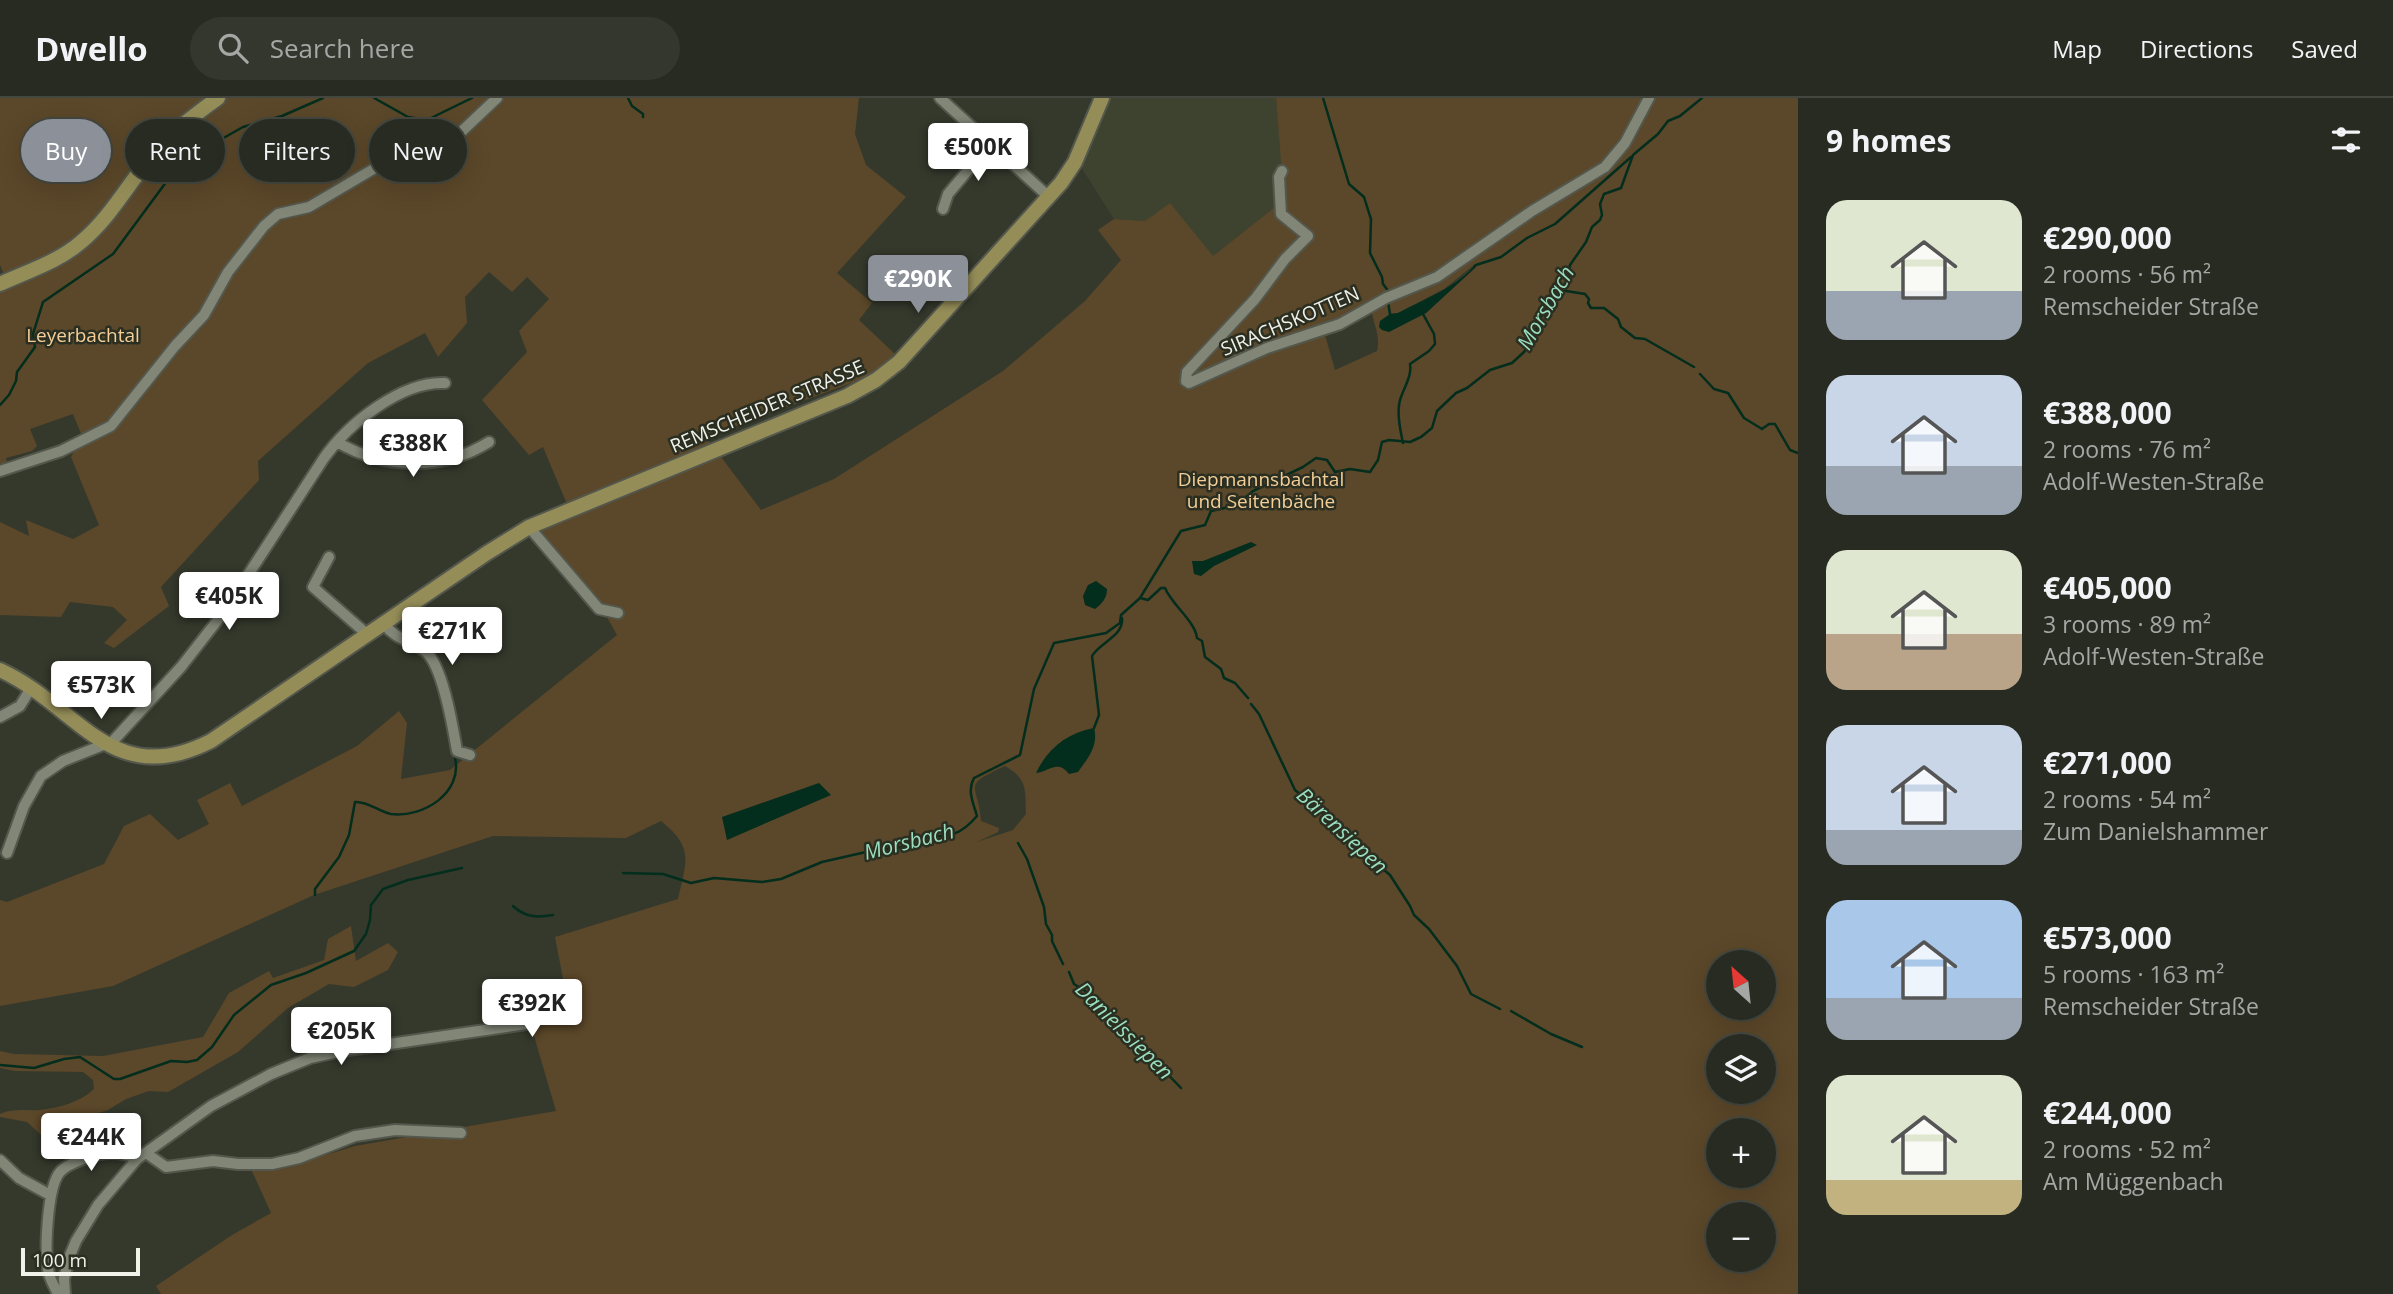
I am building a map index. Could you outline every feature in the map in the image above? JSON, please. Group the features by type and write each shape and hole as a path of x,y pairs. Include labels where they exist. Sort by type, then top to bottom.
{"main road":[{"path":"0,284 38,268 80,243 102,221 165,140 218,98"},
{"name":"REMSCHEIDER STRASSE","path":"0,670 30,688 106,744 131,755 168,758 194,750 228,732 487,553 529,527 847,396 876,380 899,362 1049,197 1075,162 1102,98"}],"street":[{"path":"0,471 61,450 104,431 118,419 204,315 228,272 272,218 282,211 309,207 382,164 435,148 461,132 497,98"},
{"path":"940,98 1049,197"},
{"name":"SIRACHSKOTTEN","path":"1282,171 1279,177 1281,214 1308,236 1280,265 1255,299 1187,372 1186,381 1189,383 1267,348 1340,324 1386,298 1437,277 1532,211 1605,167 1625,143 1649,98"},
{"path":"943,209 948,194 990,144"},
{"path":"6,853 24,806 41,776 63,761 113,741 201,644 337,442 365,416 390,400 433,382 445,383"},
{"path":"337,442 366,455 408,463 442,461 472,453 489,442"},
{"path":"529,527 599,609 618,613"},
{"path":"329,556 313,587 368,635"},
{"path":"384,624 391,633 428,653 447,699 457,751 470,755"},
{"path":"0,717 20,706 30,688"},
{"path":"65,1294 66,1271 76,1241 98,1205 141,1156 221,1100 271,1074 310,1058 526,1024 557,1010 561,1002"},
{"path":"58,1294 48,1264 50,1195 60,1171 90,1156 117,1152 141,1156 166,1167 214,1161 263,1165 299,1158 355,1136 395,1130 461,1133"},
{"path":"0,1160 19,1178 50,1195"}],"shaded area":[{"path":"1105,98 1276,98 1285,200 1213,256 1145,221 1114,219 1079,164"},
{"path":"1475,264 1476,267 1426,313 1389,332 1379,327 1380,321 1390,314 1398,313 1440,292 1469,272"},
{"path":"1251,542 1257,545 1214,566 1201,576 1194,574 1192,561 1203,561"},
{"path":"1096,581 1107,589 1104,601 1095,609 1085,605 1083,596 1088,585"},
{"path":"1094,728 1094,746 1078,772 1069,774 1057,767 1036,773 1046,756 1059,743 1084,730"},
{"path":"819,783 831,795 727,840 722,817"}],"green space":[{"path":"0,98 859,98 855,134 866,165 906,197 837,273 872,303 859,320 895,354 870,376 706,437 761,510 834,479 1003,371 1085,301 1121,260 1098,230 1114,219 1145,221 1170,203 1213,256 1284,200 1276,98 1798,98 1798,1294 161,1294 156,1286 232,1235 271,1213 251,1169 280,1169 355,1146 556,1111 532,1029 570,1015 555,937 678,899 685,856 679,839 661,821 626,838 493,836 314,895 113,986 0,1006 0,900 7,902 104,864 124,826 150,814 178,840 209,824 197,800 230,783 242,806 357,746 399,711 407,723 401,779 450,770 617,635 603,610 540,531 572,516 543,447 529,455 482,400 527,352 519,331 549,299 527,277 512,292 489,272 465,297 467,323 438,357 425,333 368,363 258,461 259,480 161,587 169,606 114,648 104,643 127,620 113,607 70,602 61,617 0,615 0,522 29,536 26,520 73,539 99,525 71,457 82,436 73,414 30,429 37,446 32,451 6,458 7,462 0,464 0,289 8,285 0,265","holes":["1475,264 1476,267 1426,313 1390,330 1390,314 1398,313 1444,289","1371,308 1377,335 1377,351 1335,370 1323,328","1005,766 1018,776 1024,786 1026,814 1013,830 977,842 998,832 999,828 981,821 975,787 982,778"]},
{"path":"351,926 356,961 388,943 398,952 388,970 354,987 329,984 288,1008 238,1052 168,1092 149,1091 126,1099 108,1110 78,1119 77,1135 51,1144 27,1122 0,1117 0,1114 10,1111 62,1106 76,1101 94,1089 93,1080 83,1072 15,1071 0,1068 0,1051 14,1054 103,1056 203,1037 229,993 269,971 273,978 324,960 328,939"}],"waterway":[{"path":"0,405 9,395 17,372 35,347 33,334 43,302 113,254 181,162 243,127 282,116 323,98"},
{"path":"374,98 408,117 427,120 472,98"},
{"path":"628,98 643,117"},
{"path":"1323,98 1349,184 1364,197 1371,219 1370,253 1389,292"},
{"name":"Morsbach","path":"623,873 663,874 691,883 714,878 762,882 781,879 822,862 902,847 911,838 947,836 969,825 977,816 971,792 974,778 1020,755 1034,689 1054,643 1106,633 1120,623 1121,615 1140,598 1181,531 1205,525 1211,511 1229,507 1238,498 1246,497 1316,458 1327,460 1335,472 1350,469 1370,472 1378,460 1382,442 1410,442 1421,437 1432,428 1437,411 1456,393 1490,370 1512,363 1524,352 1543,312 1568,280 1570,265 1586,242 1592,227 1600,220 1600,204 1604,194 1621,188 1633,155 1658,134 1668,121 1680,116 1702,98"},
{"path":"1476,265 1501,257 1527,238 1555,224 1631,157"},
{"path":"1560,290 1585,294 1591,308 1604,308 1635,338 1645,339 1694,367"},
{"path":"1388,302 1390,314"},
{"path":"1403,443 1399,408 1410,364 1435,344 1434,334 1423,314"},
{"path":"1700,374 1714,389 1728,393 1744,418 1762,429 1769,424 1775,424 1790,450 1798,453"},
{"name":"Bärensiepen","path":"1140,598 1148,600 1161,588 1165,588 1192,625 1197,638 1202,641 1205,657 1221,669 1224,678 1235,683 1248,698"},
{"path":"1094,728 1099,715 1092,656 1119,630 1122,618"},
{"name":"Bärensiepen","path":"1251,704 1259,714 1295,790 1331,820 1340,824 1370,858 1390,875 1414,915 1429,929 1457,966 1471,994 1500,1009"},
{"path":"315,895 315,889 339,857 349,835 355,802 391,814 416,812 438,801 447,792 456,771 455,758"},
{"name":"Danielssiepen","path":"1018,843 1027,859 1044,907 1046,924 1063,964"},
{"name":"Morsbach","path":"0,1065 34,1068 80,1057 114,1079 120,1079 171,1061 197,1060 212,1047 234,1015 271,985 306,973 354,951 366,934 371,905 383,889 408,880 462,868"},
{"name":"Morsbach","path":"513,906 531,916 553,915"},
{"name":"Danielssiepen","path":"1069,972 1074,984 1093,996 1136,1046 1181,1088"},
{"path":"1511,1011 1551,1034 1582,1047"}],"park label":[{"name":"Leyerbachtal","path":"83,335"},
{"name":"Diepmannsbachtal und Seitenbäche","path":"1261,490"}]}
